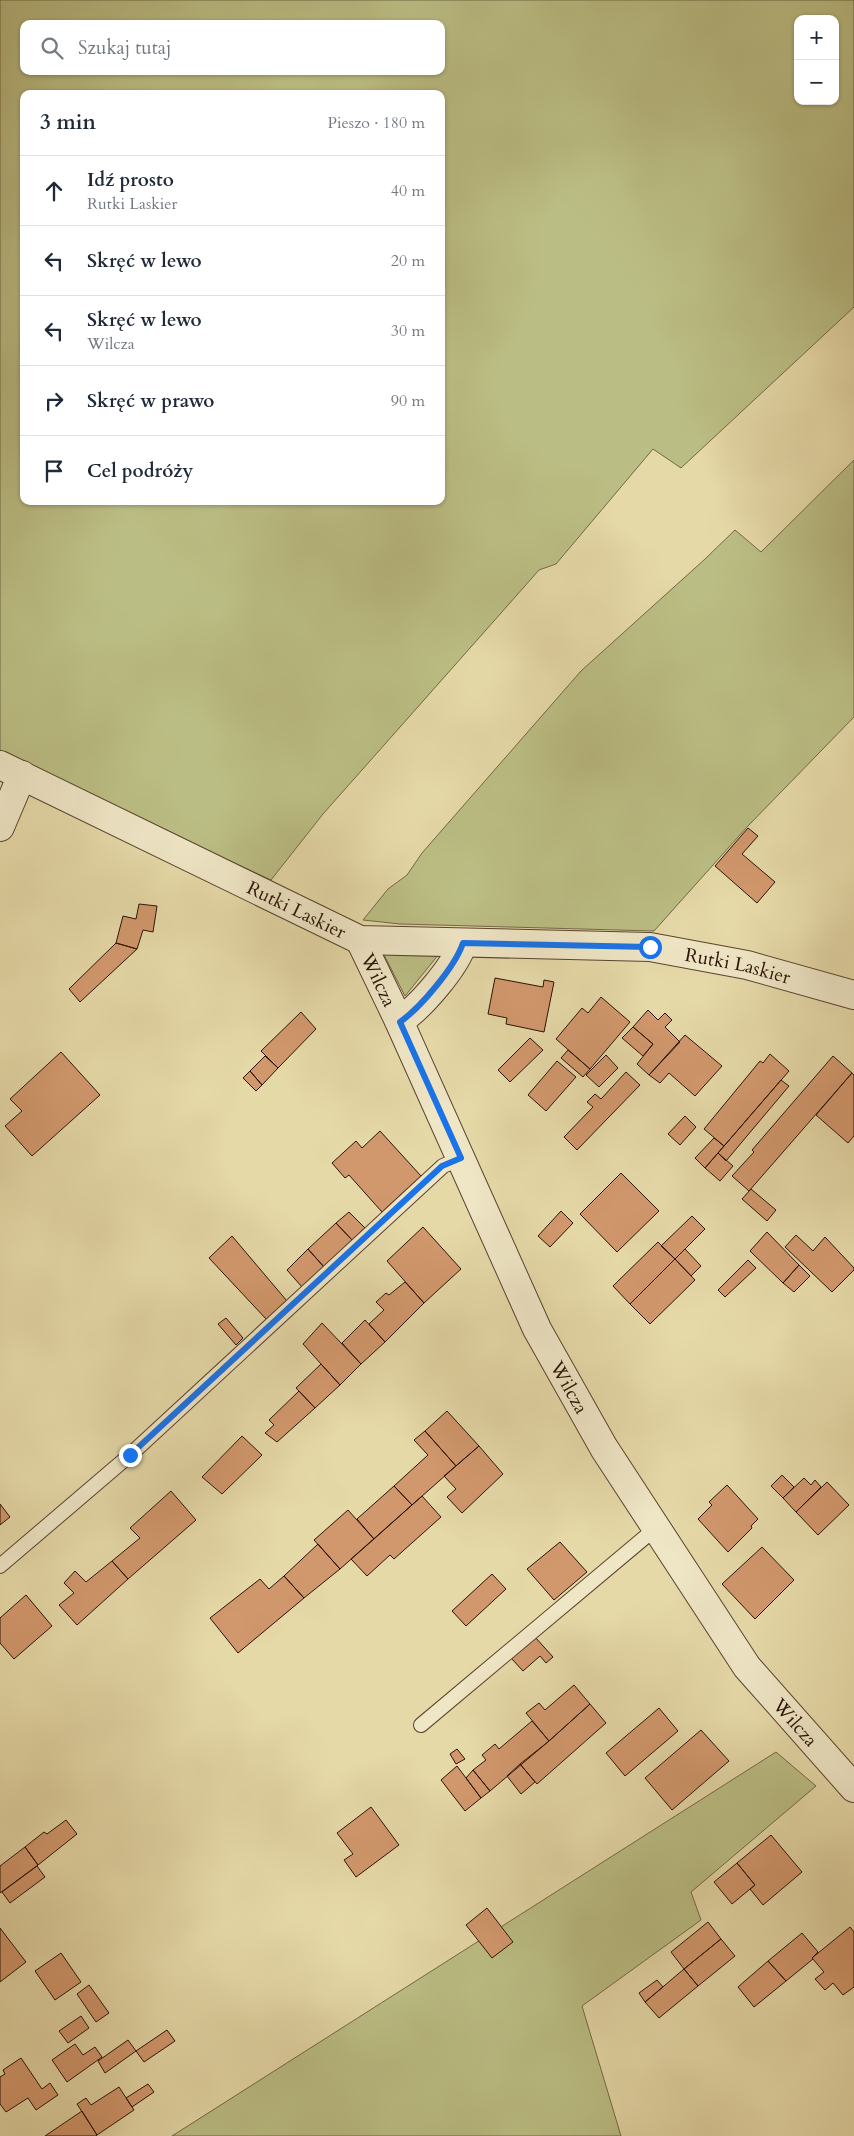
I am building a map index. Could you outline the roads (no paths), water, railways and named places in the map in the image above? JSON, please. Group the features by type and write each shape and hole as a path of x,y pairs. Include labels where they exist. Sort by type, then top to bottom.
{"street":[{"path":"0,827 11,770"},
{"name":"Rutki Laskier","path":"11,770 360,940 650,947 747,965 854,995"},
{"name":"Wilcza","path":"360,940 400,1022 537,1329 604,1448 747,1667 854,1788"},
{"path":"400,1022 412,1013 458,957 463,943"}],"lane":[{"path":"0,1566 130,1455 442,1166 461,1158"},
{"path":"421,1724 656,1528"}]}
